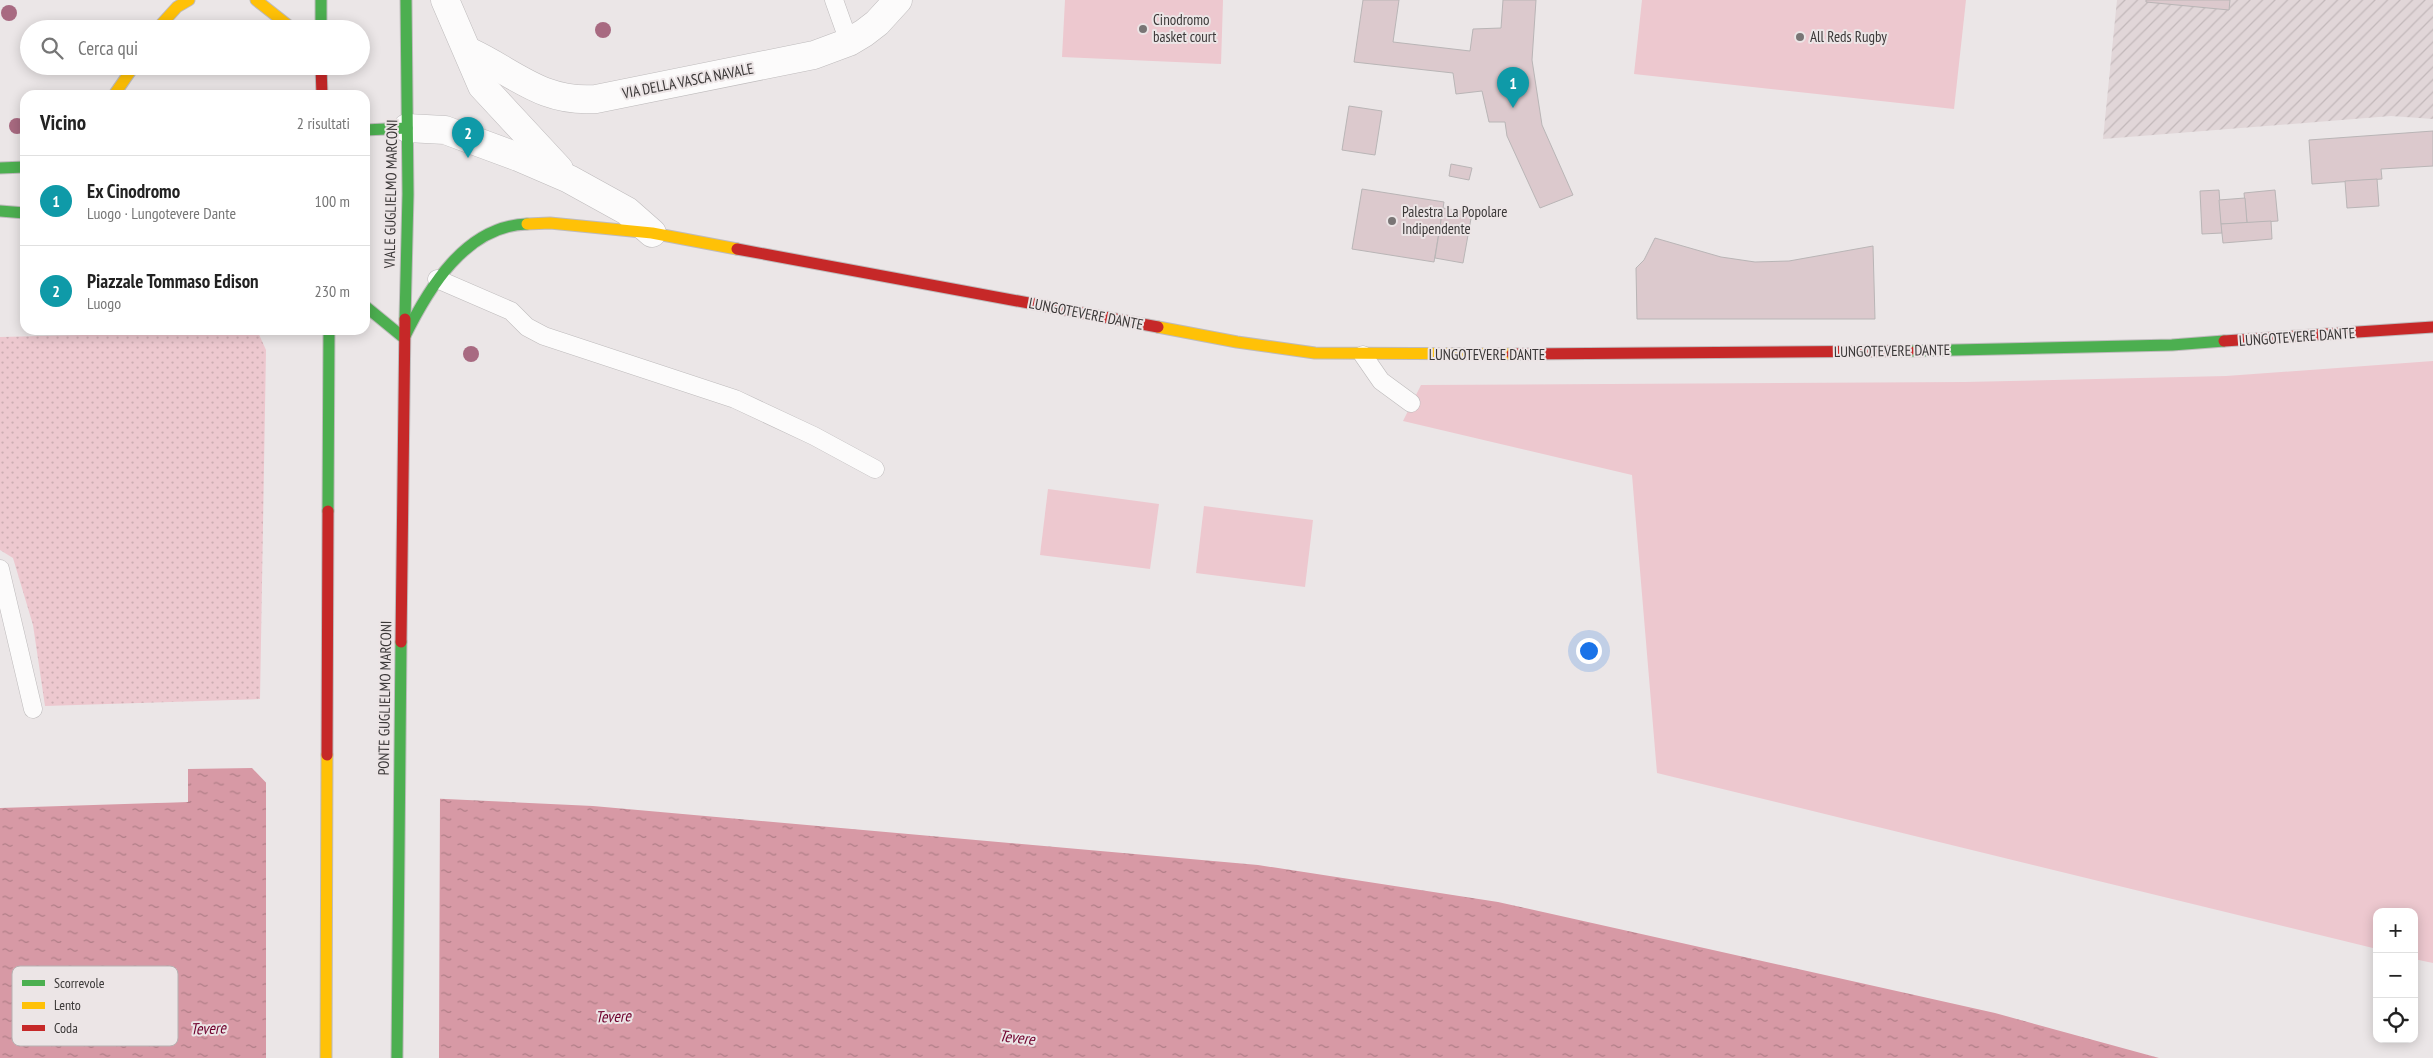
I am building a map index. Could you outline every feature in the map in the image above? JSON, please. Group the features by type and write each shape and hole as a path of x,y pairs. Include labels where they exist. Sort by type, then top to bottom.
{"main road":[{"path":"166,20 177,8 189,0"},
{"path":"256,0 282,20"},
{"path":"321,0 321,20"},
{"name":"VIALE GUGLIELMO MARCONI","path":"404,338 407,128 406,0"},
{"path":"117,90 128,75"},
{"path":"321,75 322,90"},
{"path":"370,130 407,128"},
{"path":"0,168 20,166"},
{"path":"0,210 20,212"},
{"name":"LUNGOTEVERE DANTE","path":"404,338 420,305 437,279 450,263 469,246 512,226 548,223 627,234 652,234 1274,349 1363,355 1878,352 2172,345 2433,327"},
{"path":"370,310 404,338"},
{"path":"326,1058 329,335"},
{"name":"PONTE GUGLIELMO MARCONI","path":"397,1058 404,338"}],"street":[{"path":"445,0 470,52 475,72 482,86 569,179"},
{"name":"VIA DELLA VASCA NAVALE","path":"470,52 549,94 580,100 795,60 849,42 877,23 898,0"},
{"path":"407,128 445,130 459,134 569,179 627,211 652,234"}],"lane":[{"path":"834,0 849,42"},
{"path":"437,279 511,311 527,328 544,336 735,399 814,436 875,469"},
{"path":"1363,355 1381,381 1410,403"},
{"path":"0,569 33,709"}],"shaded area":[{"name":"Cinodromo basket court","path":"1065,0 1223,0 1221,64 1062,57"},
{"name":"All Reds Rugby","path":"1642,0 1966,0 1954,109 1634,74"},
{"path":"2117,0 2433,0 2433,119 2391,116 2103,139"},
{"path":"259,335 266,350 260,699 45,706 33,625 13,558 0,550 0,337"},
{"path":"2433,361 2433,963 2418,960 2418,908 2373,908 2373,948 1657,773 1632,475 1403,421 1421,385 1965,382 2226,376"},
{"path":"1048,489 1159,504 1150,569 1040,555"},
{"path":"1204,506 1313,520 1305,587 1196,573"}],"water":[{"name":"Tevere","path":"252,768 274,791 593,806 1258,865 1498,902 1995,1013 2159,1058 0,1058 0,808 187,802 188,769"}],"pier":[{"path":"186,768 188,769 188,802 108,803 108,801 185,800"},
{"path":"266,779 275,789 440,796 439,1058 266,1058"}],"building":[{"path":"1363,0 1399,0 1393,42 1470,51 1473,29 1501,28 1503,0 1536,0 1532,60 1542,125 1573,195 1540,208 1507,136 1505,122 1489,122 1482,91 1456,94 1453,73 1354,62"},
{"path":"2146,0 2230,0 2229,10 2146,2"},
{"path":"1349,106 1382,111 1375,155 1342,150"},
{"path":"2433,131 2433,166 2381,169 2382,179 2312,184 2309,140"},
{"path":"1451,164 1472,168 1469,180 1449,176"},
{"path":"2377,179 2379,206 2347,208 2345,181"},
{"path":"1362,189 1444,202 1434,262 1352,249"},
{"path":"2219,190 2222,233 2202,234 2200,191"},
{"path":"2275,190 2278,221 2247,223 2244,193"},
{"path":"2245,198 2247,223 2221,224 2219,200"},
{"path":"1443,208 1472,213 1463,263 1435,258"},
{"path":"2271,221 2272,239 2223,243 2221,224"},
{"path":"1655,238 1721,257 1755,262 1789,261 1873,246 1875,319 1637,319 1636,268 1644,260"}],"traffic: fast":[{"path":"321,0 321,20"},
{"path":"405,319 408,194 406,0"},
{"path":"370,130 407,128"},
{"path":"0,168 20,167"},
{"path":"0,211 20,213"},
{"path":"370,310 404,338 437,281 451,263 467,248 485,236 505,227 527,224"},
{"path":"328,511 329,335"},
{"path":"1909,351 2172,345 2224,341"},
{"path":"397,1058 401,642"}],"traffic: slow":[{"path":"165,20 177,7 189,0"},
{"path":"256,0 282,20"},
{"path":"117,90 128,75"},
{"path":"527,224 550,223 652,233 737,249"},
{"path":"1158,327 1237,342 1315,353 1512,354"},
{"path":"326,1058 327,755"}],"traffic: jam":[{"path":"321,75 322,90"},
{"path":"737,249 1158,327"},
{"path":"401,642 405,319"},
{"path":"2224,341 2433,327"},
{"path":"1512,354 1909,351"},
{"path":"327,755 328,511"}],"place":[{"name":"Cinodromo basket court","path":"1143,29"},
{"name":"All Reds Rugby","path":"1800,37"},
{"name":"Ex Cinodromo","path":"1513,108"},
{"name":"Piazzale Tommaso Edison","path":"468,158"},
{"name":"Palestra La Popolare Indipendente","path":"1392,221"}]}
